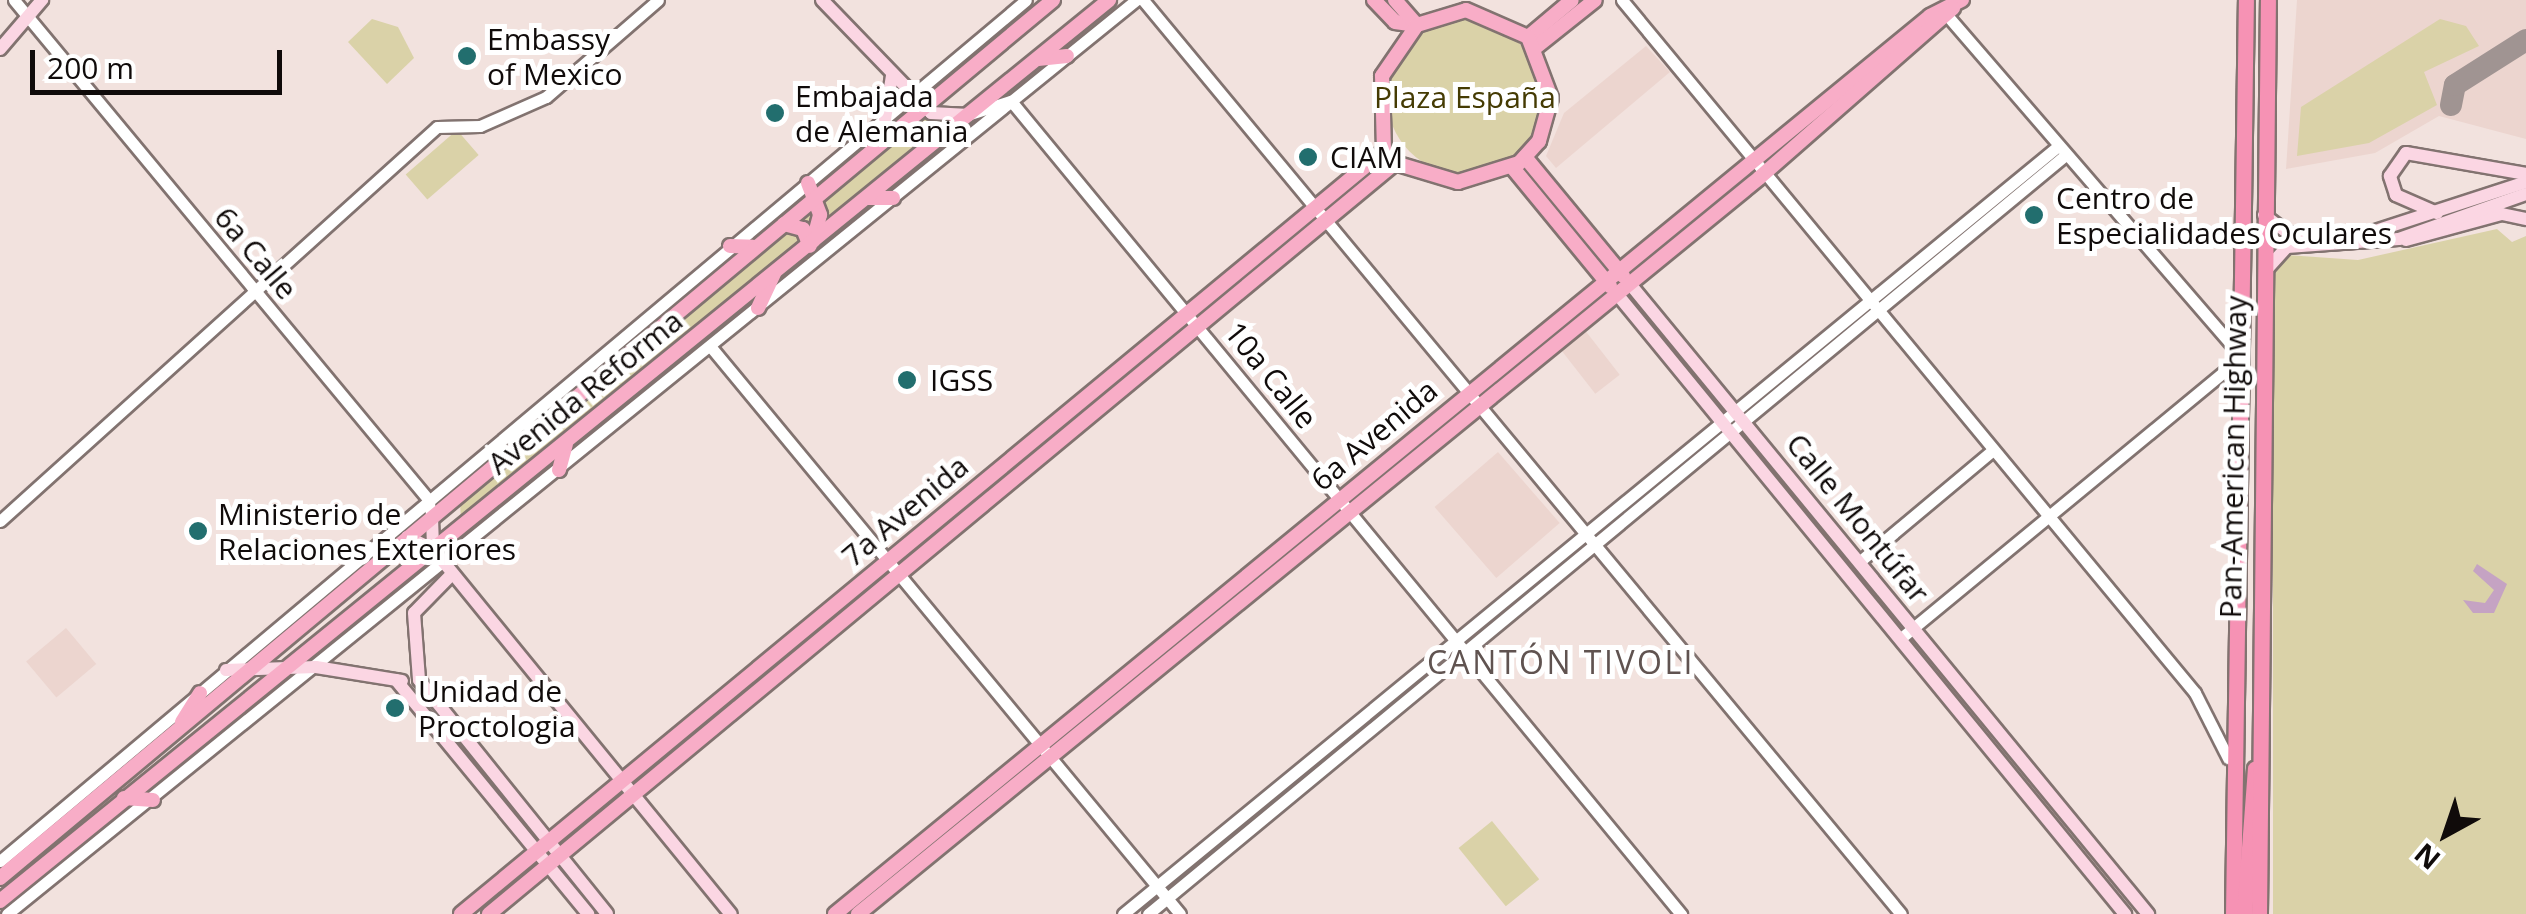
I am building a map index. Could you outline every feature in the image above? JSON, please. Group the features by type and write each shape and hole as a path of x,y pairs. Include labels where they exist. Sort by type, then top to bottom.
{"highway":[{"name":"Pan-American Highway","path":"2233,914 2246,0"},
{"name":"Pan-American Highway","path":"2259,914 2256,764 2268,0"},
{"path":"2244,914 2256,764"}],"main road":[{"path":"0,49 42,0"},
{"path":"822,0 918,102 970,115"},
{"name":"Avenida Reforma","path":"0,878 784,224 812,190 918,102 1053,0"},
{"name":"Avenida Reforma","path":"0,901 1109,0"},
{"path":"1374,0 1394,22 1417,25 1466,10 1532,42 1551,98 1519,163"},
{"path":"1395,0 1417,25"},
{"path":"1532,42 1572,0"},
{"path":"1532,42 1595,0"},
{"name":"6a Avenida","path":"836,914 1468,392 1948,5"},
{"name":"6a Avenida","path":"858,914 1766,173 1948,5"},
{"name":"7a Avenida","path":"489,914 554,860 627,787 888,560 1384,151 1382,76 1417,25"},
{"path":"1037,60 1067,56"},
{"path":"885,119 891,74"},
{"path":"2440,213 2396,195 2398,159 2424,150 2526,174"},
{"name":"7a Avenida","path":"461,914 899,573 1396,164 1458,182 1519,163"},
{"name":"Calle Montúfar","path":"1519,163 1612,275 1630,284 2148,914"},
{"path":"2487,164 2520,182"},
{"path":"2262,213 2298,235 2382,232 2520,182"},
{"path":"810,246 820,223 812,190"},
{"path":"2399,239 2526,194"},
{"path":"867,198 893,198"},
{"path":"2263,276 2287,247 2399,239 2502,214 2526,219"},
{"path":"784,224 803,229 810,246"},
{"path":"730,246 755,247"},
{"path":"758,308 774,274"},
{"name":"Calle Montúfar","path":"1612,275 1617,294 2125,914"},
{"path":"658,329 664,304"},
{"path":"596,420 614,425"},
{"path":"559,470 566,444"},
{"path":"482,476 487,452"},
{"name":"6a Calle","path":"432,518 433,549"},
{"path":"407,538 433,549 732,914"},
{"path":"448,569 414,613 425,692 543,848"},
{"path":"226,670 316,666 396,680 425,692"},
{"path":"396,680 543,848 607,914"},
{"path":"174,736 200,692"},
{"path":"124,798 153,800"},
{"path":"554,860 588,914"}],"street":[{"name":"6a Calle","path":"14,0 428,499 432,518"},
{"path":"0,521 437,126 480,126 546,97 658,0"},
{"path":"0,861 730,246 812,190 885,119 918,102 1026,0"},
{"path":"7,914 316,666 448,569 559,470 1140,0 1901,914"},
{"path":"1622,0 2196,693 2228,744 2236,786"},
{"path":"1900,638 2242,357 2060,153 1948,5"},
{"path":"970,115 1011,102"},
{"name":"10a Calle","path":"1011,102 1681,914"},
{"path":"1138,901 1149,914 1594,545 1726,426 1734,410 2060,153"},
{"path":"1122,914 1584,533 1726,426 1743,422 1880,312 2060,153"},
{"path":"710,346 1180,914"},
{"path":"1859,562 1993,450"},
{"path":"2196,693 2224,713 2238,706"},
{"path":"1319,752 1329,764"}],"shaded area":[{"path":"2297,0 2526,0 2526,139 2439,116 2375,153 2286,169"},
{"path":"1646,46 1670,72 1556,168 1546,156 1564,113"},
{"path":"1584,329 1620,375 1595,394 1560,348"},
{"path":"1498,452 1560,523 1496,578 1435,507"},
{"path":"2477,564 2507,584 2494,613 2473,613 2463,600 2485,603 2494,590 2473,571"},
{"path":"66,628 96,664 56,697 26,661"}],"green space":[{"path":"372,19 398,27 414,58 387,84 348,42"},
{"path":"2440,19 2466,26 2479,46 2424,72 2437,105 2369,143 2297,156 2301,107"},
{"name":"Plaza España","path":"1464,20 1494,26 1519,42 1535,67 1541,97 1535,127 1519,152 1494,168 1464,174 1434,168 1409,152 1393,127 1387,97 1393,67 1409,42 1434,26"},
{"path":"923,117 941,125 974,119 462,536 460,503"},
{"path":"457,130 479,155 427,200 406,175"},
{"path":"2497,229 2512,242 2526,236 2526,914 2273,914 2273,269 2287,255 2358,260"},
{"path":"1492,821 1539,879 1506,906 1459,848"}],"taxiway":[{"path":"2451,105 2455,85 2526,40"}],"place":[{"name":"Embassy of Mexico","path":"467,56"},
{"name":"Embajada de Alemania","path":"775,113"},
{"name":"CIAM","path":"1308,157"},
{"name":"Centro de Especialidades Oculares","path":"2034,215"},
{"name":"IGSS","path":"907,380"},
{"name":"Ministerio de Relaciones Exteriores","path":"198,531"},
{"name":"Unidad de Proctologia","path":"395,708"}],"district":[{"name":"CANTÓN TIVOLI","path":"1561,662"}]}
